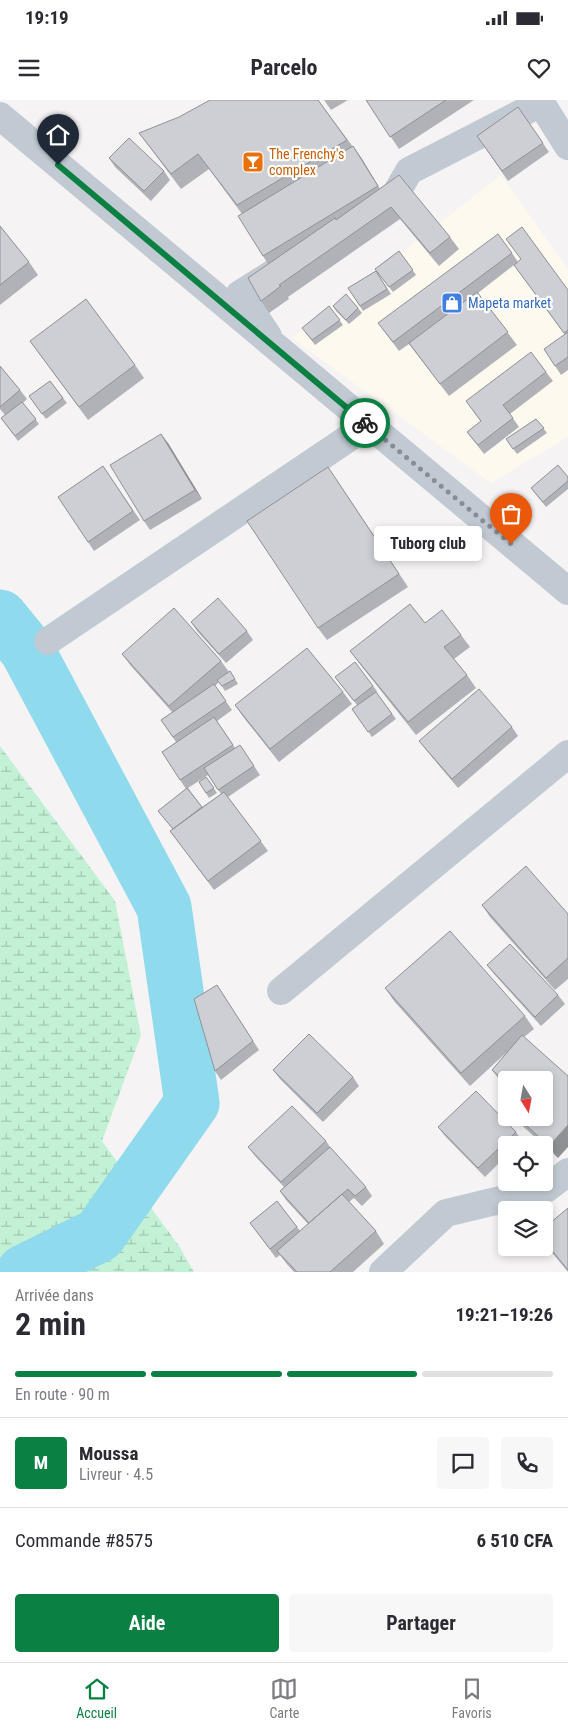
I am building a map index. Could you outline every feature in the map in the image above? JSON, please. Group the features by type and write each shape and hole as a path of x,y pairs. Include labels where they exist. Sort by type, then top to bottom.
{"street":[{"path":"361,217 394,197 409,172 541,103 568,146"},
{"path":"0,116 276,349 568,591"},
{"path":"276,349 240,294 305,253"},
{"path":"48,641 368,425"},
{"path":"281,991 568,754"},
{"path":"382,1272 446,1213 546,1189 568,1172"}],"shaded area":[{"name":"Mapeta market","path":"501,175 568,269 568,437 491,483 292,338"}],"green space":[{"path":"0,746 115,901 141,1035 102,1141 179,1246 194,1272 0,1272"}],"building":[{"name":"The Frenchy's complex","path":"210,100 318,100 347,140 237,205 198,154 171,174 139,133 179,117"},
{"path":"366,100 446,100 390,137"},
{"path":"518,107 543,143 502,171 477,136"},
{"path":"129,138 164,171 144,191 109,158"},
{"path":"353,146 378,186 263,256 238,216"},
{"path":"399,175 450,237 430,253 391,207 279,285 281,286 261,301 248,278 335,218 336,220"},
{"path":"0,226 29,262 0,285"},
{"path":"522,227 568,290 568,330 564,333 514,265 521,259 506,239"},
{"path":"498,234 512,253 393,342 378,323"},
{"path":"399,251 413,270 389,287 375,269"},
{"path":"376,271 387,289 360,306 348,288"},
{"path":"477,292 508,332 440,384 409,343"},
{"path":"346,294 358,308 346,320 333,306"},
{"path":"86,299 135,365 79,407 30,341"},
{"path":"329,306 340,320 312,340 302,328"},
{"path":"568,332 568,357 555,366 544,349"},
{"path":"531,352 546,372 503,405 513,418 478,445 467,432 481,421 466,401"},
{"path":"0,366 20,390 0,407"},
{"path":"50,381 63,398 42,414 29,396"},
{"path":"22,402 36,419 15,436 1,418"},
{"path":"536,419 544,428 513,449 506,439"},
{"path":"161,434 195,490 144,521 110,465"},
{"path":"558,465 568,477 568,481 543,502 531,488"},
{"path":"103,466 133,511 88,542 58,497"},
{"path":"328,467 399,574 318,628 247,521"},
{"path":"218,598 247,631 219,654 191,622"},
{"path":"410,604 425,623 442,610 461,635 444,647 467,675 408,722 350,651"},
{"path":"174,608 221,661 169,706 122,654"},
{"path":"307,648 343,692 270,749 235,705"},
{"path":"355,662 373,686 354,701 335,677"},
{"path":"230,671 235,679 222,686 217,680"},
{"path":"214,684 226,701 173,737 161,720"},
{"path":"479,689 512,727 452,779 419,741"},
{"path":"376,692 392,714 368,732 352,709"},
{"path":"214,717 233,745 180,780 162,752"},
{"path":"240,745 254,766 218,790 204,768"},
{"path":"206,777 214,788 206,793 199,782"},
{"path":"187,788 202,807 173,829 158,811"},
{"path":"224,792 261,841 208,881 170,831"},
{"path":"526,866 568,914 568,958 546,978 482,905"},
{"path":"450,931 525,1016 461,1073 385,988"},
{"path":"510,944 558,995 535,1017 487,965"},
{"path":"217,985 253,1041 215,1071 194,999"},
{"path":"309,1034 353,1077 317,1113 273,1070"},
{"path":"522,1035 568,1076 568,1125 553,1142 553,1136 538,1136 527,1126 553,1126 553,1071 498,1071 498,1075 492,1070"},
{"path":"476,1091 498,1114 498,1126 510,1126 516,1132 512,1136 498,1136 498,1149 478,1168 438,1127"},
{"path":"292,1106 326,1141 281,1182 248,1147"},
{"path":"330,1147 366,1187 355,1196 348,1189 309,1223 280,1191"},
{"path":"342,1194 376,1231 330,1272 297,1272 277,1251"},
{"path":"277,1201 297,1227 270,1249 250,1223"},
{"path":"568,1208 568,1270 553,1252 553,1220"}],"waterway":[{"path":"0,617 27,650 164,907 192,1103 99,1235 24,1272"}],"way so far":[{"path":"365,423 511,544"}],"place":[{"name":"The Frenchy's complex","path":"253,162"},
{"name":"Mapeta market","path":"452,303"},
{"name":"Tuborg club","path":"511,544"}],"route":[{"path":"58,165 365,423"}]}
